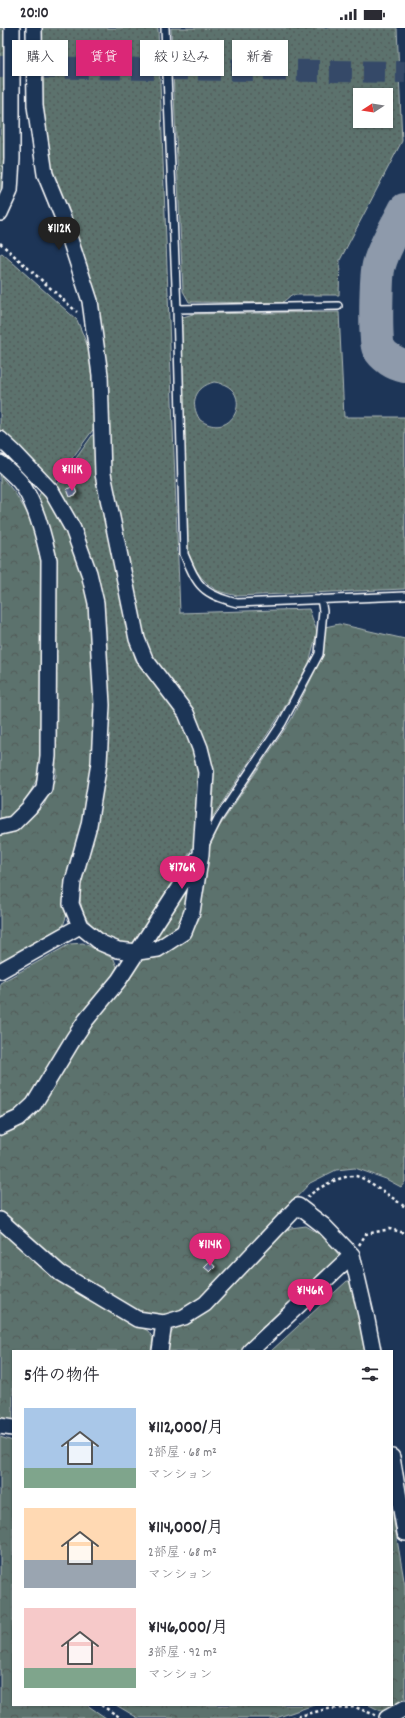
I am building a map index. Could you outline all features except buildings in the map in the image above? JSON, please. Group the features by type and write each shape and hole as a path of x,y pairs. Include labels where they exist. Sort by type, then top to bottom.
{"street":[{"path":"0,214 10,191 12,159 12,28"},
{"path":"0,439 52,492 73,529 89,573 96,603 102,706 99,763 89,825 73,882 71,904 80,926 101,943 118,950 138,952 158,949 184,932 192,912 200,854 206,772 200,748 186,713 144,659 137,639 103,474 100,375 90,301 63,218 45,174 36,106 34,28"},
{"path":"0,462 21,483 34,509 43,533 49,560 49,568 48,756 44,788 29,808 13,824 0,828"},
{"path":"0,1127 20,1118 34,1104 86,1020 119,980 200,854"},
{"path":"0,971 80,926"},
{"path":"0,1220 60,1273 137,1319 164,1323 184,1317 205,1304 298,1206 324,1226 352,1255 373,1350"},
{"path":"251,1350 352,1255"},
{"path":"160,1350 164,1323"},
{"path":"0,1426 12,1428"},
{"path":"393,1464 405,1532"},
{"path":"382,1717 405,1708"}],"lane":[{"path":"165,28 177,309 184,554 194,579 204,590 217,598 237,603 405,596"},
{"path":"177,309 338,306"},
{"path":"200,854 218,819 282,723 319,654 323,611 321,599"}],"path":[{"path":"0,244 92,324"},
{"path":"298,1206 316,1189 339,1180 356,1176 379,1188 405,1207"},
{"path":"352,1255 366,1234 390,1229 405,1233"},
{"path":"102,1706 121,1718"},
{"path":"292,1718 327,1708 356,1707 382,1717"}],"green space":[{"path":"0,28 5,28 4,184 0,195"},
{"path":"39,28 158,28 158,40 140,40 140,76 160,76 180,613 309,609 317,632 309,663 280,715 212,818 214,788 211,762 202,735 144,642 109,474 104,359 50,172 41,105 40,76 68,76 68,40 39,40"},
{"path":"171,28 397,28 402,141 340,260 339,295 291,295 282,303 189,302 183,291 173,76 224,76 224,40 172,40"},
{"path":"2,253 77,320 92,357 95,427 54,483 0,432 0,254"},
{"path":"339,312 344,417 405,417 405,589 237,596 216,590 197,572 187,549 181,323 183,317 193,314","holes":["214,382 227,386 234,393 237,402 236,412 231,420 223,425 212,425 200,420 195,408 196,396 198,392 207,384"]},
{"path":"94,433 97,474 135,659 184,723 197,759 202,787 195,844 134,945 119,943 106,937 94,928 84,913 79,889 98,580 83,530 57,485"},
{"path":"0,475 15,493 32,521 42,557 44,749 38,777 28,796 10,816 0,818"},
{"path":"41,491 51,497 70,535 88,596 96,701 93,770 78,845 63,896 67,914 63,926 0,961 0,835 22,827 44,805 56,776 54,545 38,498"},
{"path":"339,624 405,639 405,1182 401,1187 386,1179 355,1168 336,1170 310,1183 196,1303 172,1314 161,1316 138,1311 95,1288 72,1273 30,1239 0,1210 0,1134 18,1127 34,1117 49,1095 84,1032 139,960 161,957 188,937 199,919 205,852 217,830 291,720 322,657 325,627"},
{"path":"192,876 187,908 178,928 160,941 152,941"},
{"path":"83,943 114,959 117,967 32,1099 12,1113 0,1118 0,983 70,944"},
{"path":"0,1226 127,1319 148,1331 153,1338 151,1350 12,1350 12,1421 0,1418"},
{"path":"306,1226 325,1237 341,1258 243,1350 163,1350 164,1344 174,1329 198,1318 278,1236 291,1228"},
{"path":"347,1281 353,1282 365,1350 272,1350"},
{"path":"0,1437 12,1441 12,1706 88,1706 106,1718 0,1718"},
{"path":"393,1516 405,1586 405,1702 385,1713 371,1706 393,1706"},
{"path":"118,1706 311,1706 276,1718 138,1718"}],"taxiway":[{"path":"405,210 387,244 379,265 376,321 377,342 380,351 390,360 405,366"}],"tunnel":[{"path":"0,67 405,72"}]}
